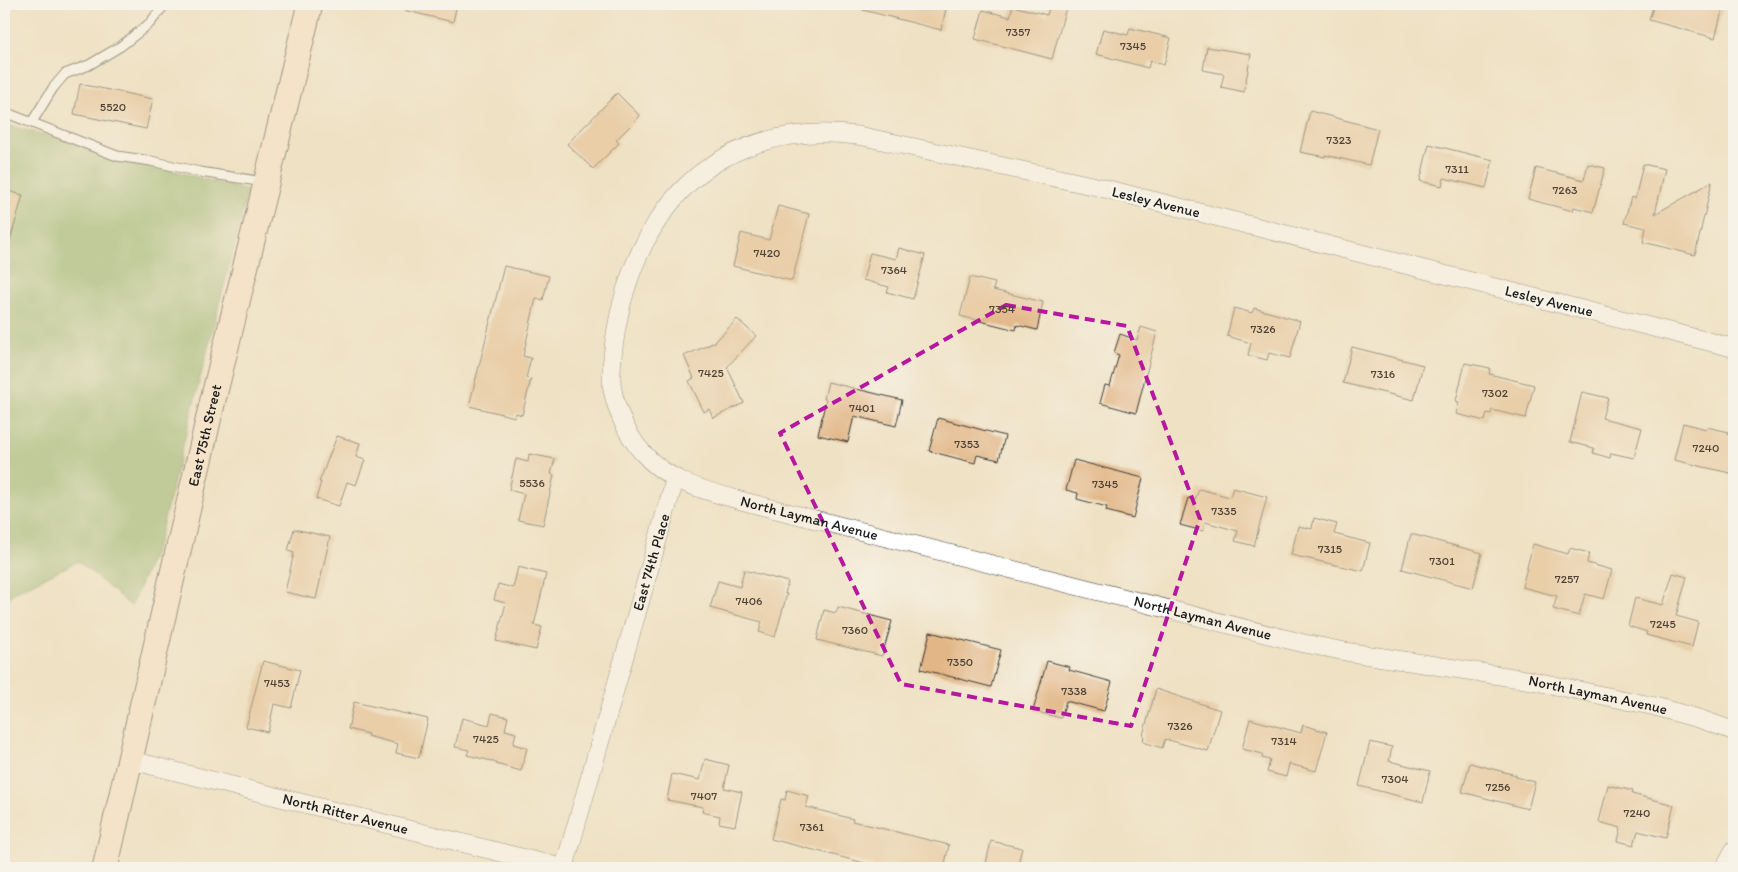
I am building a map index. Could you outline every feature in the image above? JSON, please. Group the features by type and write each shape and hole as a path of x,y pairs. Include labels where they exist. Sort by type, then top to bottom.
{"street":[{"name":"East 75th Street","path":"105,868 211,408 310,4"},
{"name":"Lesley Avenue","path":"675,478 665,473 642,453 624,424 612,388 611,373 617,321 631,274 652,229 663,212 696,177 720,160 746,147 784,136 804,133 833,132 861,136 1099,187 1734,348"},
{"name":"North Layman Avenue","path":"675,478 692,486 740,500 1302,643 1529,680 1653,706 1734,730"},
{"name":"East 74th Place","path":"563,868 675,478"},
{"name":"North Ritter Avenue","path":"130,760 563,868"},
{"path":"1724,868 1734,850"}],"lane":[{"path":"32,122 53,88 66,74 89,64 121,46 150,23 165,4"},
{"path":"4,112 117,156 200,172 267,182"}],"highlighted area":[{"path":"1006,305 1127,326 1200,519 1131,726 901,684 780,433"}],"green space":[{"path":"4,124 248,191 158,543 131,606 78,561 13,593 4,606"}],"building":[{"path":"404,4 457,4 453,22 403,10"},
{"path":"863,4 947,4 941,30 863,10"},
{"path":"1050,4 1066,7 1052,59 975,39 983,10 1010,17 1013,6 1047,15"},
{"path":"1654,4 1724,4 1715,38 1649,20"},
{"path":"1130,28 1171,38 1164,65 1150,61 1148,68 1096,54 1103,29 1128,35"},
{"path":"1207,47 1251,54 1244,92 1221,87 1224,74 1203,70"},
{"path":"80,84 153,99 146,129 74,114"},
{"path":"617,93 640,116 616,140 619,143 593,169 567,144"},
{"path":"1310,111 1378,129 1369,165 1325,155 1325,157 1300,152"},
{"path":"1429,144 1493,160 1486,188 1444,178 1442,186 1420,181"},
{"path":"1588,164 1605,168 1593,212 1574,207 1573,211 1528,199 1536,168 1584,180"},
{"path":"1643,164 1665,169 1655,214 1712,182 1695,255 1643,242 1646,228 1624,223 1631,197 1635,199"},
{"path":"4,190 23,195 9,244 4,244"},
{"path":"778,206 809,214 792,281 733,266 741,233 769,240"},
{"path":"899,248 925,255 913,299 887,292 889,287 863,280 870,253 896,259"},
{"path":"504,266 549,276 543,300 536,298 523,356 531,358 526,378 531,379 522,415 516,413 515,417 469,406"},
{"path":"970,277 995,283 993,290 1043,302 1037,330 1017,325 1016,330 960,316"},
{"path":"1234,308 1252,313 1254,308 1300,321 1290,358 1269,353 1267,360 1248,355 1251,343 1227,336"},
{"path":"737,319 756,336 727,367 744,403 713,418 709,409 704,412 689,381 694,378 684,356 715,342"},
{"path":"1141,327 1157,332 1136,413 1100,403 1105,385 1110,386 1119,355 1114,353 1120,334 1137,340"},
{"path":"1352,347 1423,365 1414,400 1343,383"},
{"path":"1465,363 1490,368 1489,374 1534,385 1526,418 1492,410 1491,414 1487,413 1485,421 1456,414 1459,402 1456,401"},
{"path":"828,382 902,400 896,426 854,416 848,442 818,435"},
{"path":"1582,392 1608,398 1602,418 1642,428 1634,458 1611,453 1610,458 1593,453 1594,448 1570,442"},
{"path":"938,418 1005,436 999,460 977,455 975,463 929,451"},
{"path":"1683,423 1729,432 1728,434 1734,436 1734,474 1674,460"},
{"path":"337,436 360,443 356,457 365,460 356,485 347,482 339,506 316,499 321,482 319,482"},
{"path":"529,454 555,459 551,474 554,475 543,525 518,520 524,494 509,490 516,459 528,462"},
{"path":"1074,460 1143,478 1133,518 1106,511 1107,507 1077,499 1078,493 1066,490"},
{"path":"1233,488 1267,497 1254,546 1235,541 1238,531 1205,522 1203,531 1180,525 1188,498 1195,500 1199,489 1230,497"},
{"path":"1314,518 1337,524 1334,534 1370,543 1363,571 1291,555 1298,526 1312,529"},
{"path":"294,529 330,537 316,599 285,592 294,553 288,551"},
{"path":"1411,534 1482,553 1473,588 1402,569"},
{"path":"1533,544 1568,554 1570,548 1589,553 1587,563 1612,570 1604,599 1585,594 1579,616 1553,609 1557,596 1522,587"},
{"path":"518,567 546,574 534,625 542,627 536,650 496,641 506,603 494,600 498,584 513,588"},
{"path":"744,570 788,582 785,594 787,594 775,637 759,632 762,622 710,608 718,581 740,587"},
{"path":"1673,573 1687,577 1676,616 1698,622 1692,647 1646,635 1647,632 1628,626 1635,598 1663,605"},
{"path":"838,607 892,621 882,656 817,640 824,610 836,613"},
{"path":"930,632 1001,650 991,687 921,669"},
{"path":"263,661 300,670 291,708 274,704 268,732 246,727"},
{"path":"1047,661 1070,667 1069,670 1112,682 1104,711 1066,701 1061,718 1033,711"},
{"path":"1156,689 1220,710 1208,751 1165,739 1162,748 1143,742 1143,735"},
{"path":"354,702 428,719 419,758 396,753 398,744 348,729"},
{"path":"492,713 508,717 505,730 516,733 513,744 527,748 521,771 496,764 496,762 467,755 469,750 455,747 462,718 489,725"},
{"path":"1250,719 1301,733 1303,725 1327,732 1316,771 1289,764 1286,777 1267,772 1270,760 1262,758 1263,754 1242,749"},
{"path":"1370,742 1392,747 1389,761 1430,771 1423,802 1359,786"},
{"path":"705,759 729,765 724,788 742,792 735,826 719,823 720,816 702,812 703,807 667,800 672,774 700,780"},
{"path":"1470,763 1535,782 1528,809 1462,792"},
{"path":"1608,785 1633,791 1632,794 1674,805 1666,838 1638,831 1634,845 1618,841 1621,828 1599,822"},
{"path":"787,790 809,796 806,807 853,819 852,821 949,845 944,868 871,868 872,865 771,839 781,799 785,800"},
{"path":"991,841 1022,848 1017,868 985,868"}]}
